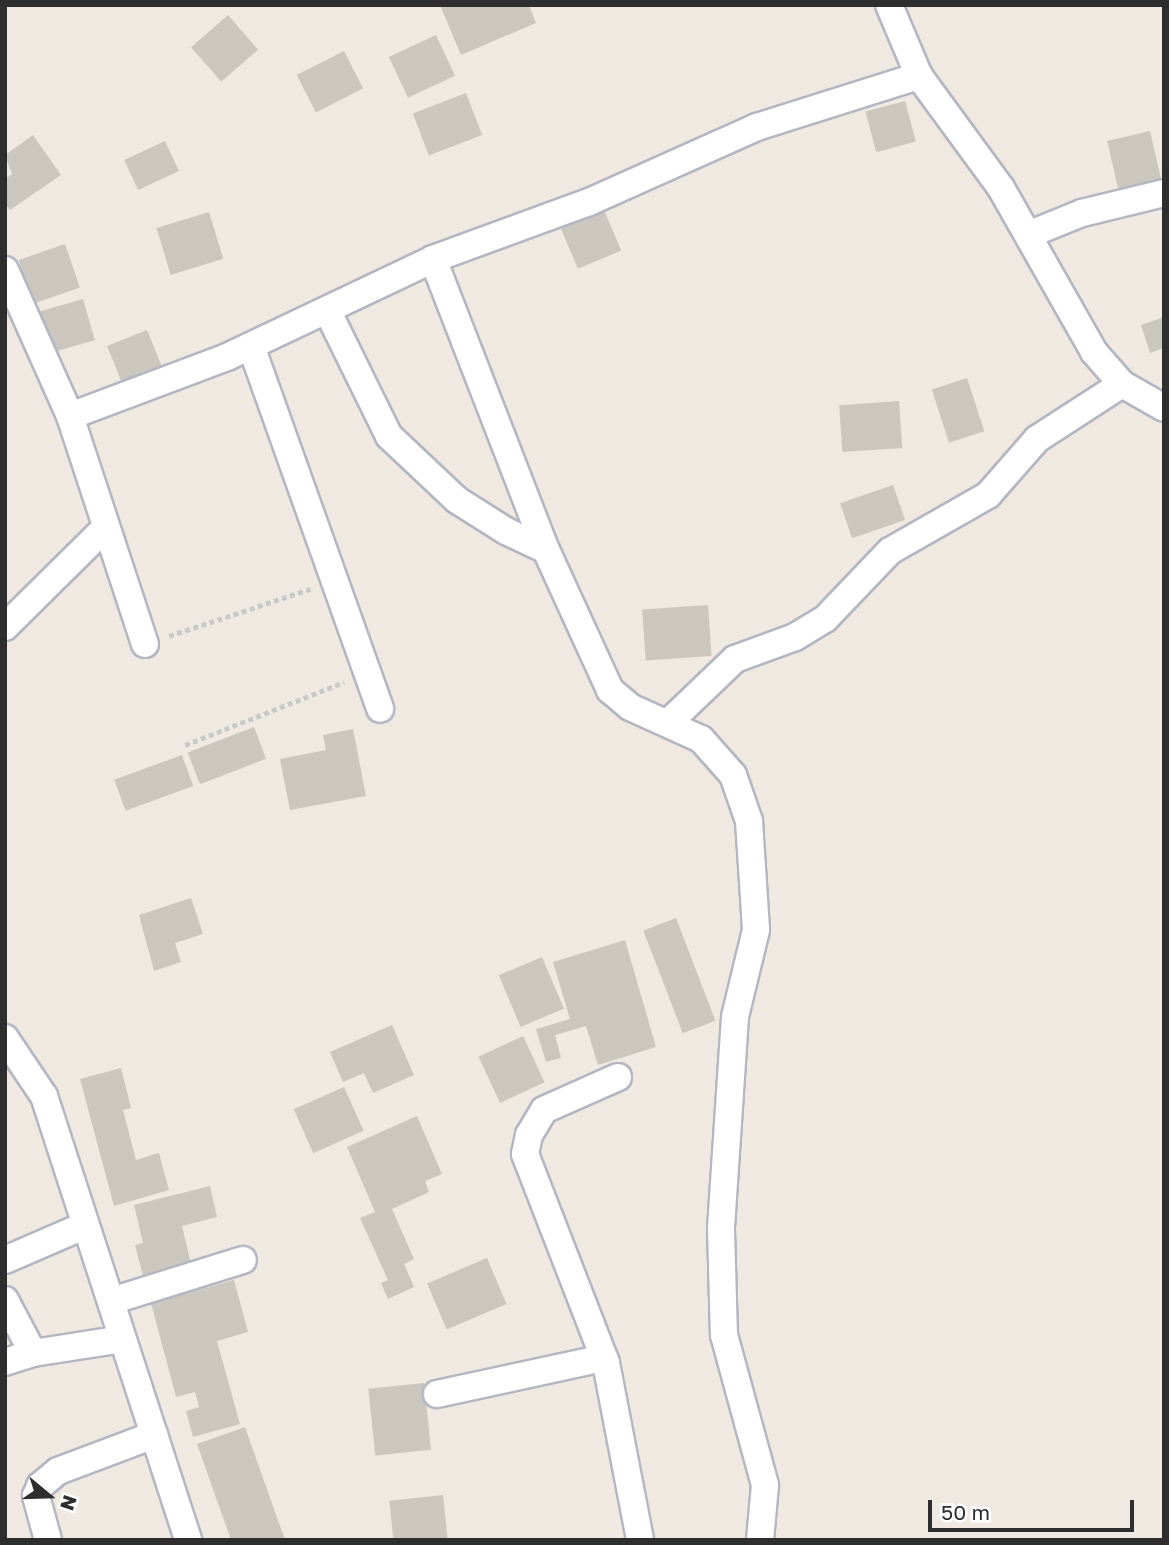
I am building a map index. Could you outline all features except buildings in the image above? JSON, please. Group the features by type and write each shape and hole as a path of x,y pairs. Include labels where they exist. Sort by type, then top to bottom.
{"street":[{"path":"889,5 919,76 968,137 1030,234 1094,352 1122,384 1164,408"},
{"path":"69,416 251,345 433,259 589,202 757,127 919,76"},
{"path":"1030,234 1082,213 1164,192"},
{"path":"433,259 546,550 610,690 630,707 701,739 733,775 749,821 756,930 735,1017 721,1229 724,1335 765,1485 760,1540"},
{"path":"5,270 69,416 145,644"},
{"path":"327,310 389,436 457,500 506,531 546,550"},
{"path":"251,345 380,709"},
{"path":"668,723 735,659 795,637 825,619 890,551 988,495 1037,439 1122,384"},
{"path":"5,627 106,527"},
{"path":"5,1038 44,1096 188,1540"},
{"path":"618,1077 544,1110 529,1135 525,1154 604,1358 621,1427 640,1540"},
{"path":"5,1260 86,1225"},
{"path":"111,1301 243,1260"},
{"path":"5,1300 33,1353"},
{"path":"5,1362 33,1353 122,1339"},
{"path":"437,1394 604,1358"},
{"path":"48,1540 36,1496 40,1486 58,1471 154,1435"}],"path":[{"path":"145,644 335,580"},
{"path":"185,745 368,673"}]}
